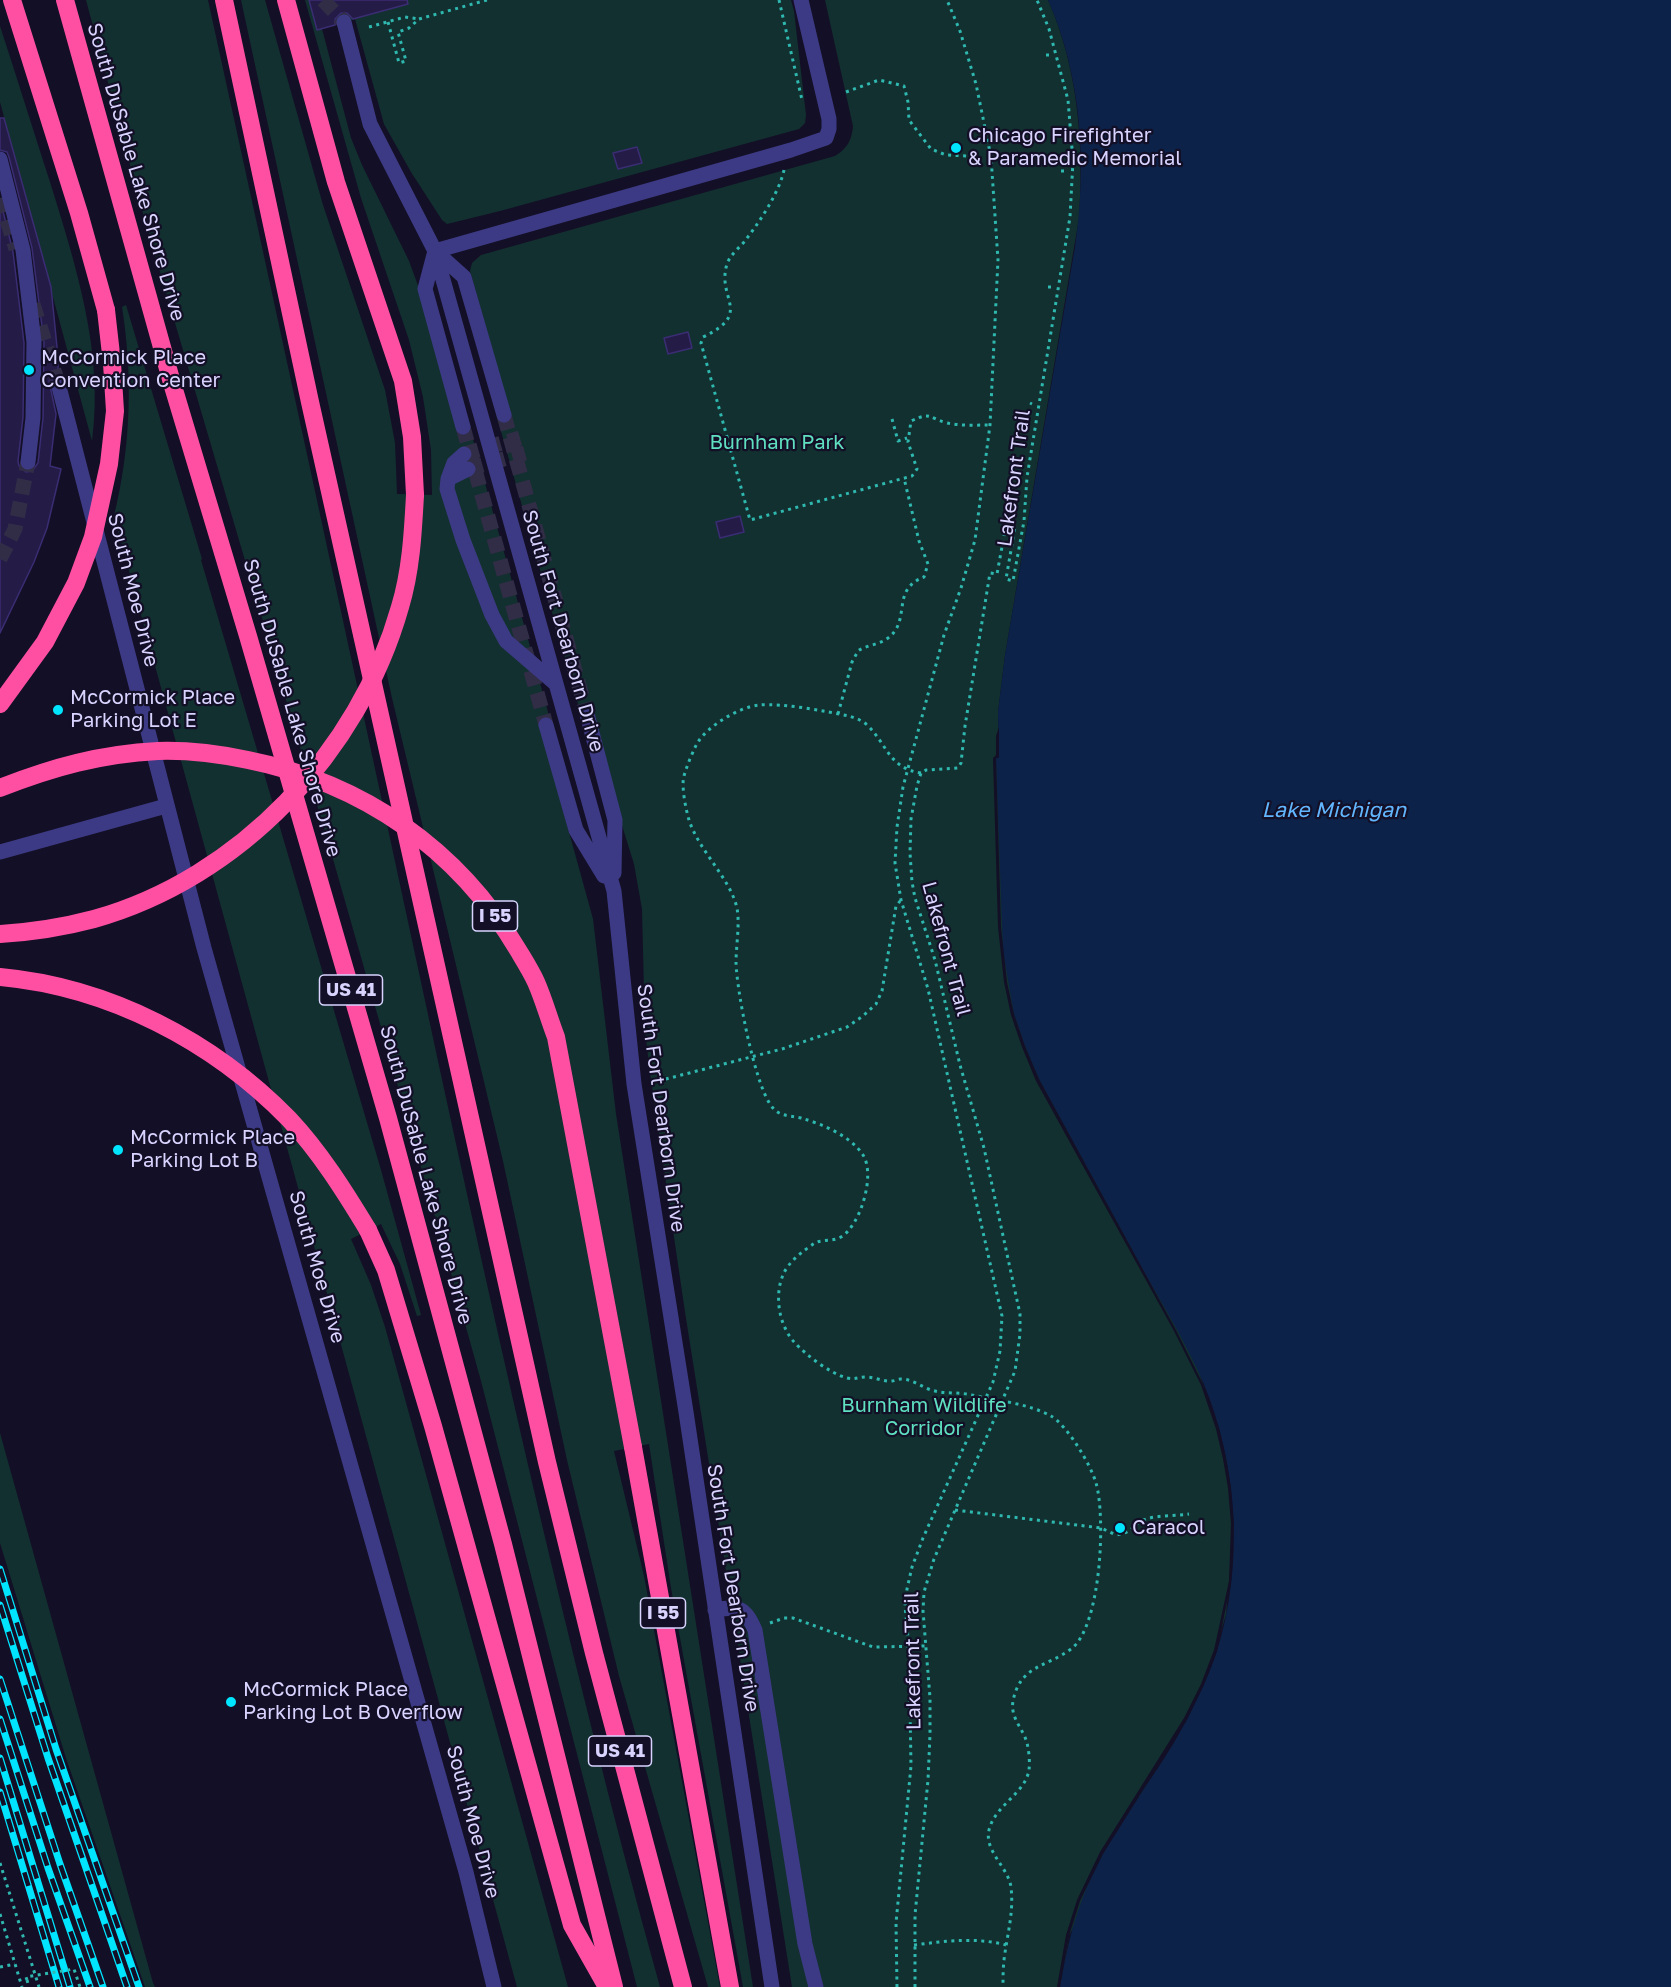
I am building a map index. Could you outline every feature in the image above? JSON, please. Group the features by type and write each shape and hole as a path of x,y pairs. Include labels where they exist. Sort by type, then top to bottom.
{"highway":[{"path":"0,704 45,642 76,583 93,537 109,464 115,411 106,310 86,234 12,0"},
{"name":"South DuSable Lake Shore Drive","path":"65,0 172,383 388,1118 503,1544 614,1987"},
{"name":"US 41","path":"224,0 310,402 547,1462 594,1653 682,1987"},
{"path":"0,934 51,928 94,919 132,906 198,872 231,851 265,823 302,785 334,744 359,706 381,659 400,607 413,542 415,495 412,437 403,381 336,182 286,0"},
{"name":"I 55","path":"0,788 84,760 118,754 160,751 235,757 302,773 340,788 384,812 423,840 467,880 505,928 535,980 556,1037 633,1447 730,1987"},
{"path":"0,977 60,987 114,1003 162,1024 209,1052 252,1084 290,1120 324,1162 368,1230 387,1270 430,1415 572,1925 607,1987"}],"street":[{"path":"435,251 779,154 826,138 829,129 827,111 801,0"},
{"path":"344,22 370,124 435,251 464,277 504,415"},
{"path":"0,159 23,250 33,333 33,418 28,462"},
{"path":"435,251 425,289 463,427"},
{"name":"South Fort Dearborn Drive","path":"435,251 614,891 634,1084 772,1987"},
{"name":"South Moe Drive","path":"58,383 207,960 466,1872 494,1987"},
{"path":"464,454 454,464 447,489 459,530 496,623 506,641 556,684"},
{"path":"448,479 468,469"},
{"path":"587,714 615,820 614,891"},
{"path":"546,725 576,830 614,891"},
{"path":"0,852 166,806"},
{"path":"715,1610 734,1607 741,1609 748,1615 755,1629 805,1944 816,1987"}],"path":[{"path":"369,27 405,17 419,19 487,0"},
{"path":"778,0 802,100 804,99"},
{"name":"Lakefront Trail","path":"897,1987 896,1923 911,1766 909,1647 905,1606 912,1567 923,1538 993,1382 1000,1351 1002,1316 928,989 901,900 895,863 897,827 903,788 944,635 962,588 975,540 990,425 998,260 991,157 976,84 960,31 947,0"},
{"name":"Lakefront Trail","path":"915,1987 914,1945 930,1735 924,1592 933,1559 1015,1371 1020,1314 984,1148 960,1065 935,960 915,898 910,853 911,830 921,773 926,770 958,768 961,763 990,573 997,574 1006,525 1015,527 1006,579 1013,581 1024,521 1027,477 1070,217 1073,161 1068,100 1049,29 1037,0"},
{"path":"388,22 399,63 406,61 398,32 409,28 419,19"},
{"path":"846,92 879,80 904,86 909,120 931,149 946,155 968,156"},
{"path":"779,154 784,170 781,183 757,223 727,265 725,279 730,306 729,317 723,327 703,338 701,343 750,520 912,476 917,468 907,438 911,421 923,416 932,416 947,423 990,425"},
{"path":"892,419 898,441 907,438"},
{"path":"838,714 852,662 858,651 888,638 896,628 906,590 926,573 928,564 919,541 904,478"},
{"path":"921,773 908,771 887,753 867,725 849,716 756,705 725,718 700,739 683,777 683,790 688,819 729,890 738,911 736,966 744,1016 765,1097 773,1110 784,1116 801,1118 831,1130 853,1145 864,1156 869,1174 867,1189 847,1233 836,1241 818,1241 798,1255 783,1272 778,1295 781,1319 791,1340 816,1361 851,1379 865,1377 890,1382 906,1379 936,1392 969,1394 1016,1404 1049,1415 1073,1440 1084,1456 1095,1480 1101,1510 1101,1528 1092,1606 1087,1626 1073,1648 1032,1669 1023,1678 1014,1696 1011,1708 1027,1741 1030,1765 1028,1777 1000,1809 987,1834 989,1846 1008,1876 1011,1888 1012,1911 1004,1961 1003,1987"},
{"path":"634,1084 666,1079 753,1056 847,1027 863,1016 876,1004 882,991 896,906 901,900"},
{"path":"955,1510 1101,1528 1116,1535 1132,1530 1145,1520 1189,1514"},
{"path":"755,1629 784,1618 793,1618 873,1647 926,1646"},
{"path":"0,1863 39,1987"},
{"path":"0,1914 22,1987"},
{"path":"914,1945 941,1941 981,1940 1006,1945"},
{"path":"0,1967 15,1964"},
{"path":"29,1987 26,1977 74,1969 80,1987"}],"green space":[{"path":"86,0 208,0 527,1461 591,1725 660,1987 637,1987 481,1381 333,859 145,221"},
{"path":"241,0 265,0 323,205 385,390 395,443 397,494 432,495 431,450 423,397 409,340 361,198 305,0 791,0 794,11 806,115 805,123 799,129 447,224 442,220 411,172 384,124 355,19 322,29 351,138 409,261 469,425 551,723 540,727 593,919 616,1114 753,1987 743,1987 671,1588 649,1444 614,1451 644,1576 720,1987 708,1987 619,1676 567,1460 503,1161 392,698"},
{"name":"Burnham Park","path":"825,0 1048,0 1066,52 1077,107 1080,162 1079,218 1005,655 998,712 999,758 1226,1458 1234,1524 1226,1615 1204,1685 1141,1794 1069,1936 1060,1987 792,1987 685,1312 650,1073 645,1030 642,909 634,864 620,819 581,715 497,417 510,413 470,271 472,263 481,255 835,156 843,150 848,144 853,126"},
{"path":"0,26 78,277 91,342 94,375 95,408 92,441 0,102"},
{"path":"126,305 381,1170 421,1315 417,1316 400,1264 381,1224 351,1239 371,1285 385,1327 568,1987 517,1987 114,516 127,438 128,359 122,307"},
{"path":"0,1433 155,1987 145,1987 66,1758 0,1543"}],"water":[{"name":"Lake Michigan","path":"1048,0 1671,0 1671,1987 1060,1987 1075,1920 1094,1871 1112,1837 1179,1733 1211,1667 1226,1618 1234,1550 1230,1481 1224,1447 1203,1382 1182,1339 1039,1079 1014,1014 1003,951 996,758 999,757 998,712 1005,655 1075,247 1081,185 1081,153 1075,90 1059,29"}],"pier":[{"path":"999,727 999,758 996,758 1001,927 1007,982 1014,1014 1039,1079 1203,1384 1219,1428 1226,1458 1234,1524 1231,1582 1217,1651 1187,1720 1103,1854 1080,1901 1069,1936 1060,1987 1057,1987 1066,1935 1077,1900 1100,1852 1184,1718 1201,1684 1214,1650 1229,1581 1231,1524 1223,1459 1216,1429 1201,1385 1174,1331 1036,1081 1011,1015 1004,982 998,927 993,758 996,755 996,736"}],"building":[{"path":"309,0 407,0 408,4 353,19 347,13 341,13 335,19 335,25 317,30"},
{"name":"McCormick Place Convention Center","path":"0,118 4,118 51,287 58,374 52,376 49,381 56,414 50,466 61,469 47,528 34,562 0,633 0,199 13,252 24,343 23,417 18,461 19,466 26,472 32,471 38,463 43,418 44,342 32,248 9,157 7,152 0,150"},
{"path":"637,147 642,163 618,169 613,153"},
{"path":"688,332 692,348 668,354 664,338"},
{"path":"740,516 744,532 720,538 716,522"}],"tunnel":[{"path":"323,0 344,22"},
{"path":"0,198 16,249"},
{"path":"33,304 58,383"},
{"path":"504,415 587,714"},
{"path":"463,427 546,725"},
{"path":"464,454 520,438"},
{"path":"468,469 525,453"},
{"path":"0,559 15,529 28,462"}],"railway":[{"path":"0,1569 56,1749 139,1987"},
{"path":"0,1605 48,1758 127,1987"},
{"path":"0,1679 103,1987"},
{"path":"0,1719 48,1868 90,1987"},
{"path":"0,1758 70,1987"},
{"path":"0,1792 59,1987"}],"place":[{"name":"Chicago Firefighter & Paramedic Memorial","path":"956,148"},
{"name":"McCormick Place Convention Center","path":"29,370"},
{"name":"McCormick Place Parking Lot E","path":"58,710"},
{"name":"McCormick Place Parking Lot B","path":"118,1150"},
{"name":"Caracol","path":"1120,1528"},
{"name":"McCormick Place Parking Lot B Overflow","path":"231,1702"}],"park label":[{"name":"Burnham Wildlife Corridor","path":"924,1418"}]}
